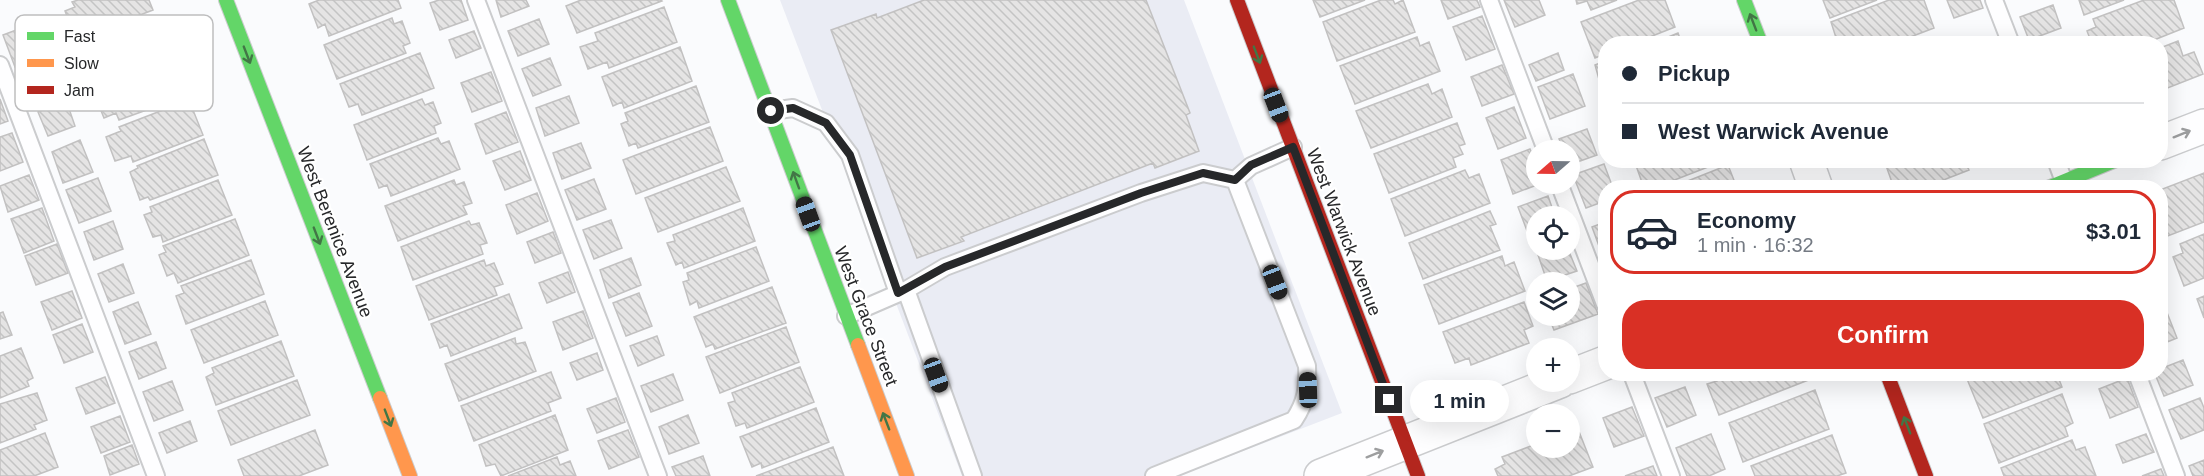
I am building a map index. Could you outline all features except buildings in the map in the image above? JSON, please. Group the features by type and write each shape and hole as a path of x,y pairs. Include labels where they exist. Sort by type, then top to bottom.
{"street":[{"name":"West Berenice Avenue","path":"226,0 410,476"},
{"name":"West Grace Street","path":"728,0 907,476"},
{"name":"West Warwick Avenue","path":"1237,0 1418,476"},
{"path":"1744,0 1758,36"},
{"path":"2168,140 2204,126"},
{"path":"2074,180 2099,168"},
{"path":"1580,373 1598,366"},
{"path":"1890,381 1926,476"},
{"path":"1321,476 1532,392"}],"lane":[{"path":"476,0 658,476"},
{"path":"1489,0 1542,140"},
{"path":"1994,0 2008,36"},
{"path":"0,65 15,105"},
{"path":"771,111 793,108 826,123 850,155 973,476"},
{"path":"17,111 156,476"},
{"path":"1235,180 1251,165 1293,147"},
{"path":"846,316 902,292 945,267 1141,193 1203,173 1235,180"},
{"path":"1155,476 1294,420 1302,408 1308,390 1307,366 1235,180"},
{"path":"1563,194 1598,286"},
{"path":"1635,381 1671,476"},
{"path":"2140,381 2176,476"}],"shaded area":[{"path":"780,0 1184,0 1342,413 1178,476 962,476"}],"traffic: fast":[{"path":"226,0 380,398"},
{"path":"728,0 858,345"},
{"path":"1744,0 1758,36"},
{"path":"2067,180 2097,168"}],"traffic: slow":[{"path":"858,345 907,476"},
{"path":"380,398 410,476"}],"traffic: jam":[{"path":"1237,0 1418,476"},
{"path":"1890,381 1926,476"}],"route":[{"path":"771,111 793,108 826,123 850,155 898,293 945,267 1141,193 1203,173 1235,180 1251,165 1293,147 1389,400"}]}
